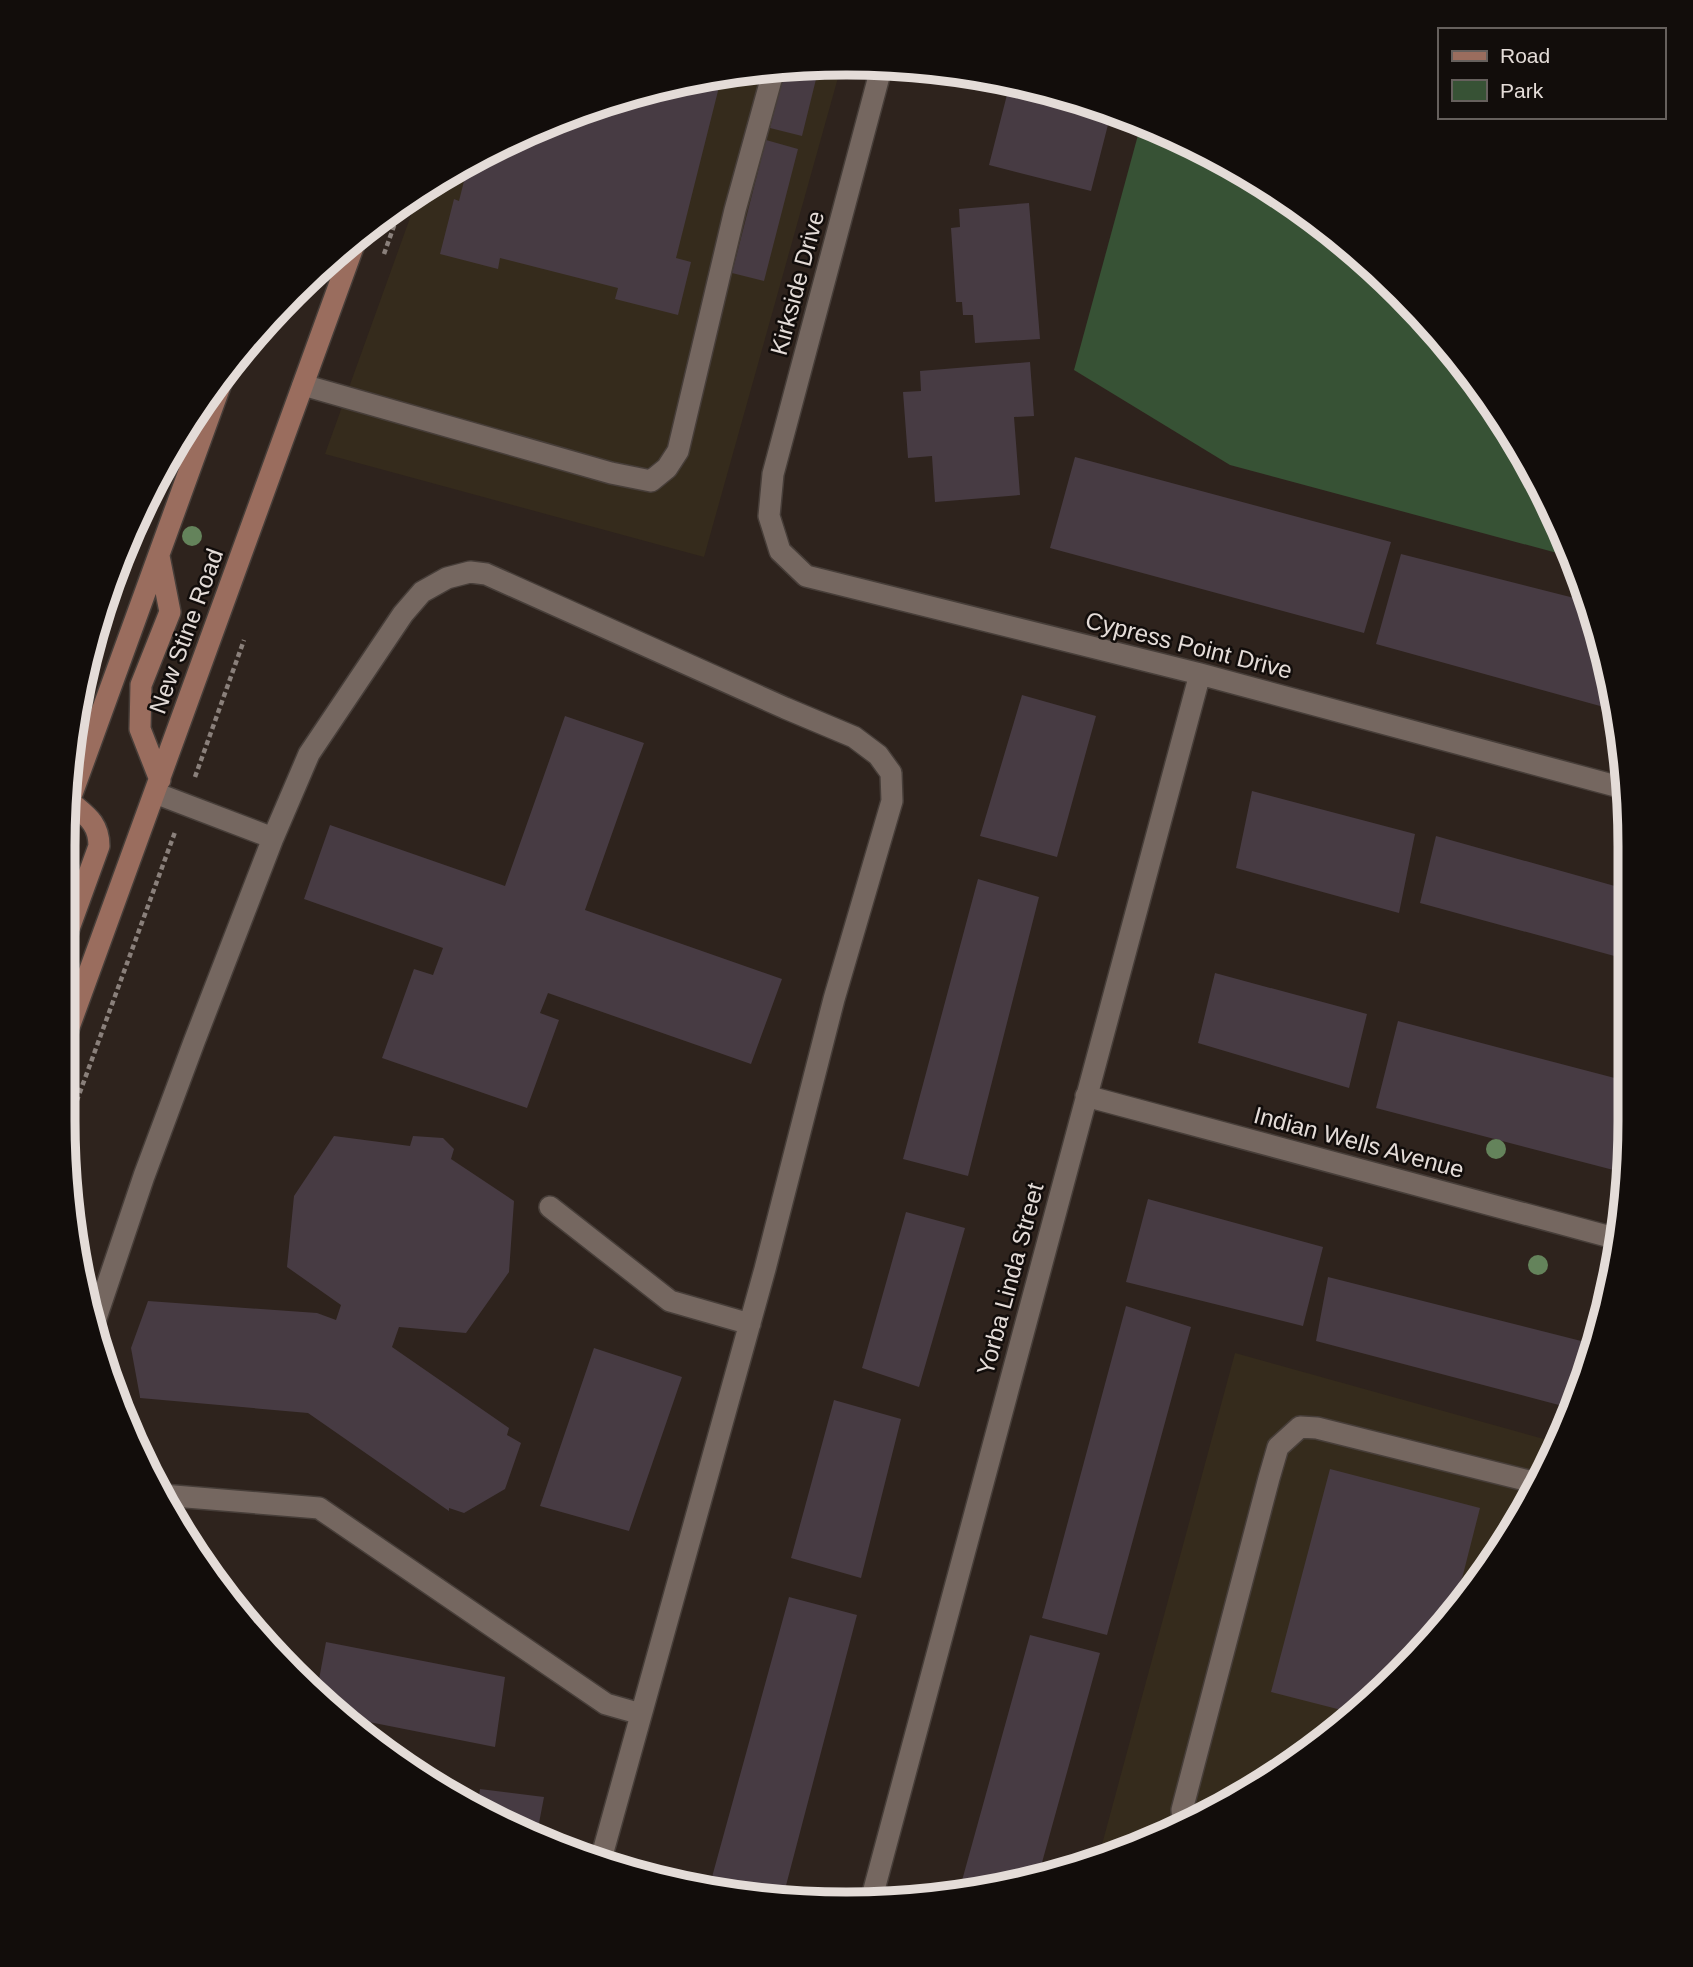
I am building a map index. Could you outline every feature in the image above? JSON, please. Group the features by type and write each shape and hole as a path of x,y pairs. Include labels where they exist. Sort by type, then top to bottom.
{"main road":[{"name":"New Stine Road","path":"75,1011 349,258"},
{"path":"79,773 212,409"},
{"path":"157,786 140,729 141,685 170,612 159,554"},
{"path":"75,913 97,855 99,837 94,823 77,808"}],"street":[{"name":"Kirkside Drive","path":"769,516 773,474 879,76"},
{"path":"303,385 611,474 652,481 667,468 678,451 735,210 771,79"},
{"name":"Cypress Point Drive","path":"769,516 780,551 806,576 1200,674 1615,786"},
{"path":"99,1309 149,1164 273,838 309,754 403,614 422,592 447,578 470,572 486,574 854,737 878,755 891,773 892,802 834,999 750,1324 603,1852"},
{"name":"Yorba Linda Street","path":"874,1891 1200,674"},
{"path":"157,786 185,804 273,838"},
{"name":"Indian Wells Avenue","path":"1086,1096 1609,1236"},
{"path":"550,1207 670,1301 750,1324"},
{"path":"1183,1814 1278,1447 1300,1427 1317,1428 1528,1481"},
{"path":"174,1496 319,1508 606,1704 641,1714"}],"path":[{"path":"384,255 396,221"},
{"path":"75,1106 245,636"}],"shaded area":[{"path":"839,75 704,557 325,454 413,208 505,155 599,116 696,90 746,82"},
{"path":"1235,1353 1548,1440 1514,1506 1488,1549 1458,1590 1392,1666 1355,1700 1275,1762 1232,1788 1188,1812 1101,1848"}],"green space":[{"path":"1139,133 1188,155 1275,205 1355,267 1392,301 1458,377 1488,418 1538,505 1560,554 1230,465 1074,370"}],"building":[{"path":"817,76 802,136 770,128 782,78"},
{"path":"719,86 676,258 691,262 678,315 615,299 618,288 500,258 498,269 440,254 454,199 459,201 465,177 551,134 647,102"},
{"path":"1008,93 1109,122 1091,191 989,165"},
{"path":"766,140 798,149 764,281 732,273"},
{"path":"1029,203 1040,339 975,343 973,315 963,315 962,302 956,302 951,228 960,227 959,209"},
{"path":"1030,362 1034,416 1014,417 1020,495 935,502 932,456 908,458 903,392 921,391 920,371"},
{"path":"1075,457 1391,542 1364,633 1050,548"},
{"path":"1401,554 1577,599 1605,707 1376,644"},
{"path":"1022,695 1096,716 1057,857 980,836"},
{"path":"565,716 644,743 585,910 782,979 751,1064 548,993 540,1013 559,1020 527,1108 382,1058 414,969 433,975 443,948 304,899 330,825 505,886"},
{"path":"1252,791 1415,834 1399,913 1236,868"},
{"path":"1436,836 1618,887 1618,957 1420,903"},
{"path":"978,879 1039,897 968,1176 903,1159"},
{"path":"1215,973 1367,1014 1349,1088 1198,1043"},
{"path":"1398,1021 1618,1079 1616,1171 1376,1108"},
{"path":"334,1136 410,1146 413,1136 443,1138 454,1149 451,1159 514,1201 509,1272 466,1333 399,1327 392,1347 509,1428 507,1435 521,1443 505,1489 464,1513 449,1508 449,1511 308,1413 140,1398 131,1348 148,1301 317,1313 336,1320 341,1305 287,1267 294,1196"},
{"path":"1148,1199 1323,1247 1303,1326 1126,1282"},
{"path":"906,1212 965,1228 919,1387 862,1368"},
{"path":"1328,1277 1585,1342 1563,1406 1316,1341"},
{"path":"1126,1306 1191,1327 1107,1635 1042,1618"},
{"path":"594,1348 682,1377 629,1531 540,1506"},
{"path":"834,1400 901,1419 861,1578 791,1558"},
{"path":"1330,1469 1480,1508 1460,1588 1392,1666 1355,1700 1342,1710 1271,1692"},
{"path":"789,1597 857,1615 785,1889 711,1879"},
{"path":"1030,1635 1100,1653 1041,1866 961,1883"},
{"path":"326,1642 505,1677 495,1747 363,1721 318,1682"},
{"path":"480,1789 544,1797 538,1827 505,1812 479,1798"}]}
